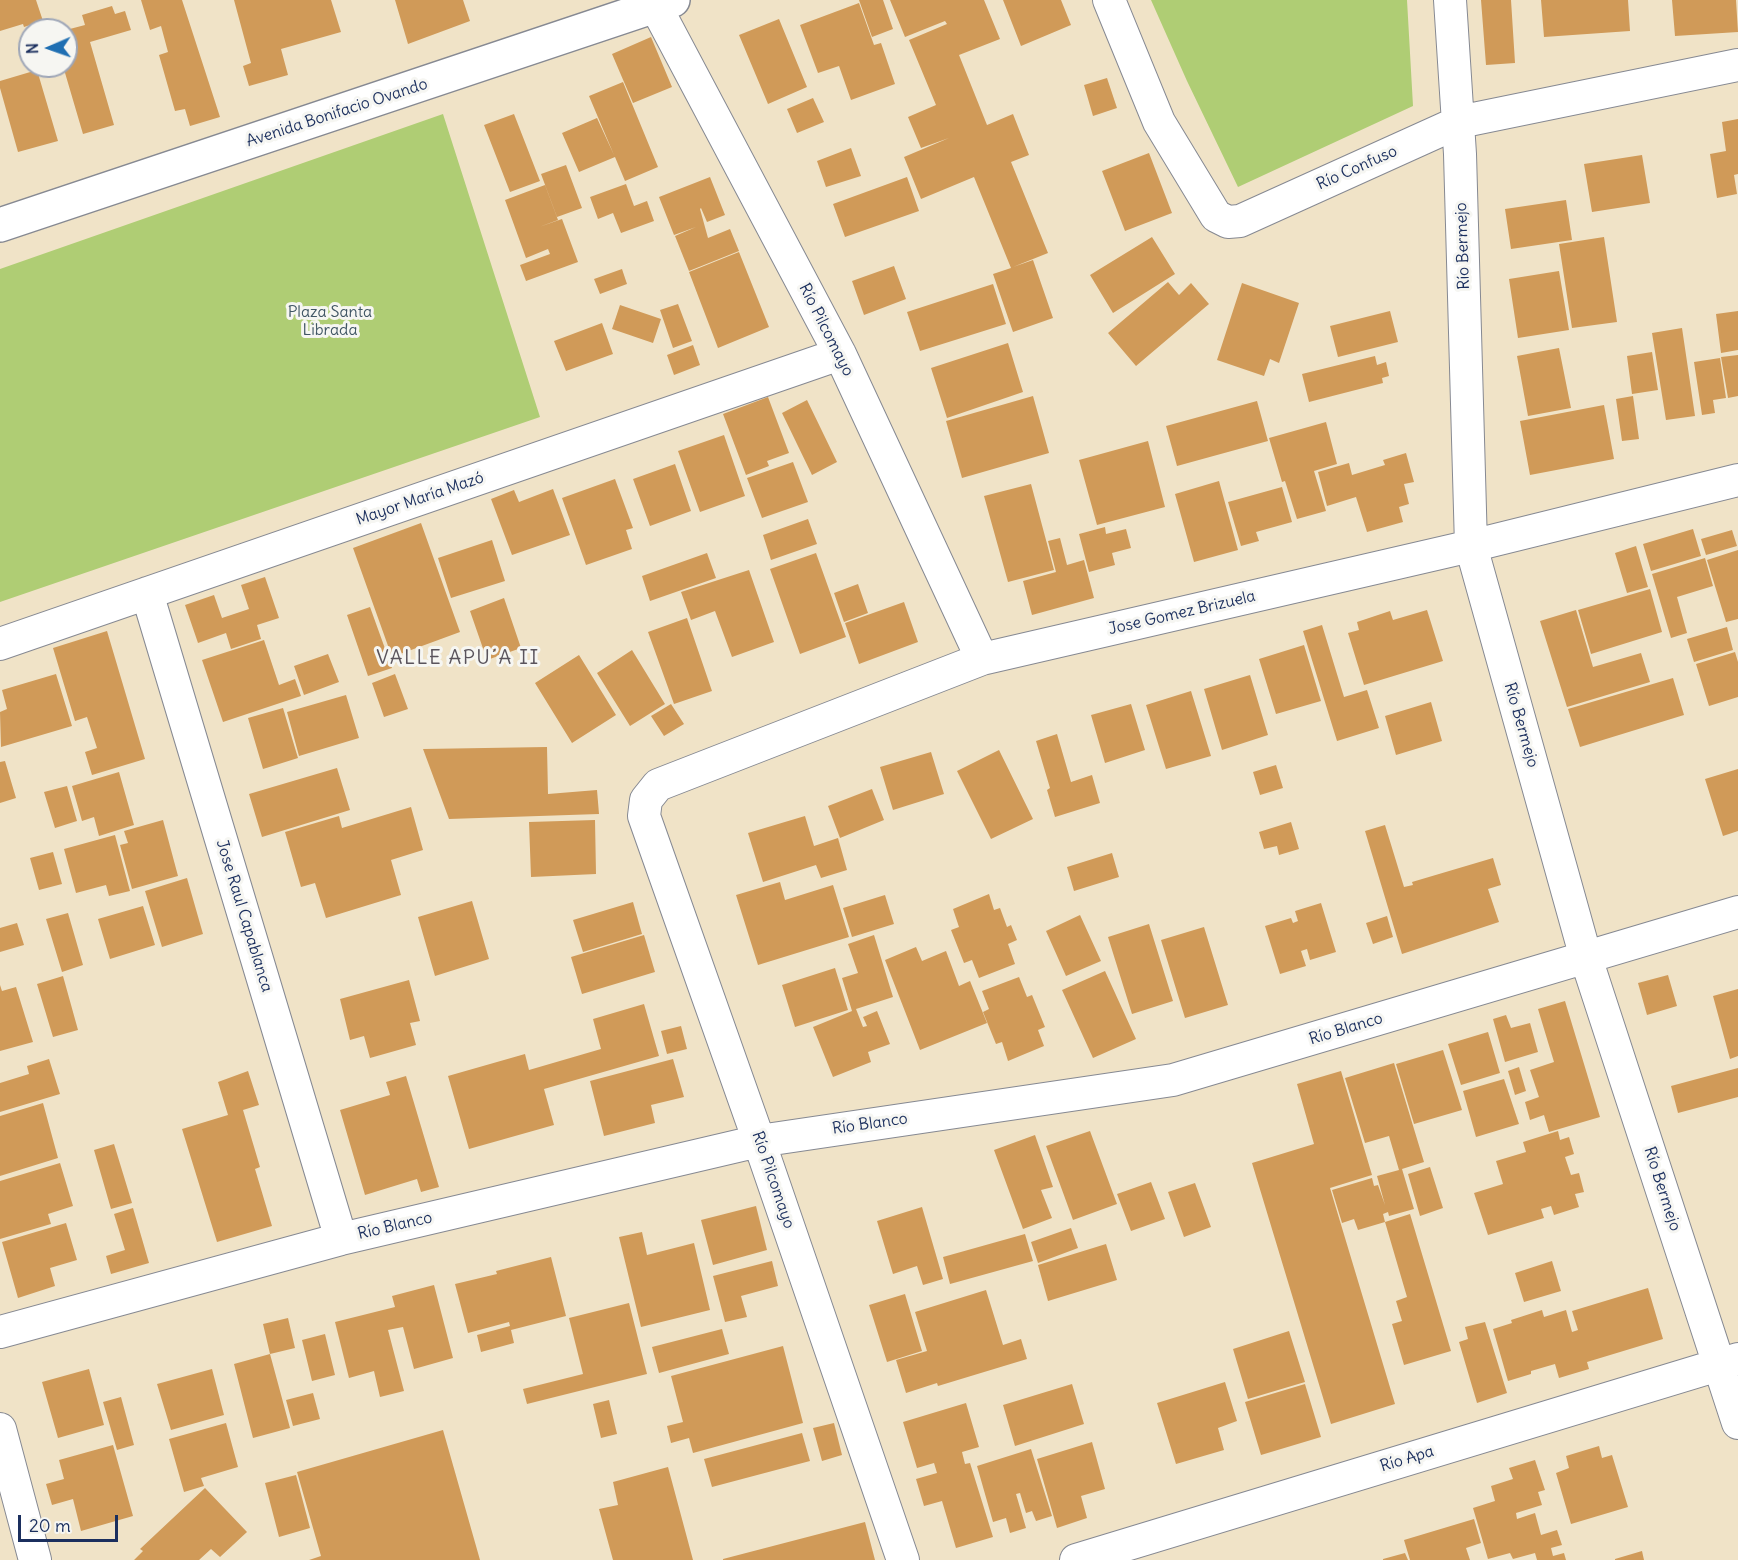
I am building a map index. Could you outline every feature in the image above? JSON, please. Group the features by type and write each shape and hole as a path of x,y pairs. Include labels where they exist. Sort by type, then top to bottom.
{"main road":[{"name":"Avenida Bonifacio Ovando","path":"0,225 664,3"}],"street":[{"name":"Río Confuso","path":"1109,0 1159,122 1216,216 1228,222 1240,221 1459,122 1738,65"},
{"name":"Río Bermejo","path":"1450,0 1459,122 1471,546 1586,958 1729,1361 1738,1423"},
{"name":"Río Pilcomayo","path":"664,3 840,354 982,659"},
{"name":"Mayor María Mazó","path":"0,644 840,354"},
{"name":"Jose Gomez Brizuela","path":"646,800 658,784 982,659 1471,546 1738,480"},
{"name":"Jose Raul Capablanca","path":"147,593 341,1239"},
{"name":"Río Pilcomayo","path":"646,800 644,816 903,1560"},
{"name":"Río Blanco","path":"0,1332 341,1239 759,1141 1173,1080 1738,912"},
{"name":"Río Apa","path":"1076,1560 1729,1361"},
{"path":"0,1429 35,1560"}],"green space":[{"path":"1151,0 1407,0 1413,106 1238,187"},
{"name":"Plaza Santa Librada","path":"443,114 540,417 0,602 0,269"}],"building":[{"path":"0,0 36,0 42,18 18,18 18,26 0,31"},
{"path":"141,0 182,0 220,117 190,126 185,109 175,111 159,55 168,52 161,26 150,30"},
{"path":"234,0 331,0 341,32 281,49 288,75 249,86 243,66 251,63"},
{"path":"395,0 463,0 470,21 408,44"},
{"path":"859,0 883,0 893,29 872,37"},
{"path":"890,0 984,0 1000,39 959,55 987,125 1013,114 1029,155 1011,162 1048,253 1013,267 1033,260 1053,318 1013,332 993,274 1011,268 974,177 921,199 904,157 949,138 921,148 908,117 936,105 909,40 947,24 945,21 905,37"},
{"path":"1003,0 1061,0 1071,25 1021,46"},
{"path":"1481,0 1511,0 1515,63 1486,65"},
{"path":"1541,0 1628,0 1630,31 1544,37"},
{"path":"1672,0 1736,0 1738,32 1675,36"},
{"path":"859,3 874,45 881,43 895,84 851,100 839,66 818,73 800,25"},
{"path":"112,6 115,14 125,11 131,30 90,42 114,125 83,134 67,78 78,78 78,27 85,25 82,15"},
{"path":"779,19 807,87 768,104 739,35"},
{"path":"651,37 672,87 633,103 612,54"},
{"path":"18,76 18,78 39,78 58,141 18,152 0,81"},
{"path":"1107,78 1117,108 1093,116 1084,85"},
{"path":"623,82 658,167 625,181 615,157 579,172 562,133 597,118 614,155 589,96"},
{"path":"813,98 824,122 797,133 787,109"},
{"path":"514,114 540,181 510,192 484,125"},
{"path":"1738,119 1738,174 1734,175 1737,194 1717,198 1710,154 1726,151 1722,122"},
{"path":"851,148 861,176 826,187 817,161"},
{"path":"1149,153 1172,213 1125,231 1102,171"},
{"path":"1642,155 1650,203 1592,212 1584,164"},
{"path":"566,165 582,208 557,217 541,174"},
{"path":"710,177 725,215 707,222 700,209 708,238 730,229 739,251 689,271 675,236 696,227 674,235 659,197"},
{"path":"907,177 919,211 845,237 833,204"},
{"path":"626,184 634,206 647,201 654,221 621,233 613,213 598,219 590,197"},
{"path":"545,185 558,220 539,227 562,219 578,262 526,281 520,265 550,254 548,249 526,258 505,200"},
{"path":"1566,200 1572,240 1511,249 1505,209"},
{"path":"1152,237 1175,274 1113,313 1090,275"},
{"path":"1604,237 1617,322 1572,328 1559,244"},
{"path":"739,252 769,327 718,348 689,272"},
{"path":"894,266 906,299 864,315 852,281"},
{"path":"622,269 627,284 600,294 594,279"},
{"path":"1559,271 1569,330 1518,338 1509,279"},
{"path":"1168,282 1179,295 1191,283 1209,304 1136,366 1108,333"},
{"path":"1242,283 1299,303 1279,363 1270,359 1264,376 1217,360"},
{"path":"993,284 1006,324 920,351 907,312"},
{"path":"678,304 692,341 673,348 660,310"},
{"path":"620,305 661,319 653,343 612,329"},
{"path":"1390,311 1398,342 1338,357 1330,326"},
{"path":"1738,311 1738,350 1721,353 1716,314"},
{"path":"602,323 613,354 566,371 554,341"},
{"path":"1682,328 1695,416 1666,420 1652,333"},
{"path":"1008,343 1023,392 947,418 931,368"},
{"path":"693,345 700,365 674,375 667,355"},
{"path":"1559,348 1571,408 1528,416 1517,356"},
{"path":"1652,352 1658,390 1632,394 1627,356"},
{"path":"1738,355 1738,396 1728,398 1721,357"},
{"path":"1375,356 1377,365 1386,362 1389,376 1382,378 1383,383 1309,402 1302,374"},
{"path":"1720,358 1726,398 1713,400 1715,413 1702,415 1694,362"},
{"path":"1033,396 1049,453 962,478 946,421"},
{"path":"1633,396 1639,439 1622,441 1616,399"},
{"path":"768,397 789,453 767,461 769,466 746,475 723,414"},
{"path":"807,400 837,462 812,475 782,413"},
{"path":"1257,401 1268,441 1177,466 1166,426"},
{"path":"1604,405 1614,459 1530,475 1520,421"},
{"path":"1326,422 1337,464 1314,471 1326,511 1297,519 1285,481 1282,482 1269,438"},
{"path":"724,435 745,496 700,512 678,451"},
{"path":"1148,441 1165,507 1097,525 1079,460"},
{"path":"1406,453 1414,482 1404,484 1409,504 1399,507 1403,522 1367,532 1356,497 1327,506 1318,472 1349,463 1352,475 1385,465 1383,460"},
{"path":"793,462 808,502 762,518 747,478"},
{"path":"675,464 691,511 650,526 633,479"},
{"path":"615,479 633,528 626,530 632,549 586,565 562,498"},
{"path":"1219,481 1238,550 1194,562 1175,494"},
{"path":"1031,484 1054,570 1008,582 984,496"},
{"path":"1282,487 1292,522 1256,532 1259,541 1241,546 1228,502"},
{"path":"553,489 570,535 512,555 491,499 514,490 519,502"},
{"path":"808,519 817,544 771,560 763,535"},
{"path":"421,523 460,632 392,657 353,548"},
{"path":"1105,527 1106,534 1126,529 1131,548 1112,553 1115,565 1089,572 1079,534"},
{"path":"1693,529 1701,556 1651,571 1643,544"},
{"path":"1732,530 1737,546 1706,555 1701,539"},
{"path":"1060,538 1067,565 1084,560 1094,598 1032,615 1023,581 1056,572 1048,541"},
{"path":"492,540 505,581 451,598 438,558"},
{"path":"1636,546 1648,587 1627,593 1615,553"},
{"path":"1738,550 1738,619 1726,622 1707,560"},
{"path":"707,553 716,578 650,601 642,576"},
{"path":"816,553 846,637 800,654 770,569"},
{"path":"1705,558 1713,586 1677,597 1687,633 1671,638 1652,574"},
{"path":"749,570 774,642 732,657 715,611 691,620 681,592"},
{"path":"265,577 279,618 257,625 261,639 231,649 226,633 198,643 185,605 214,595 222,618 249,609 241,585"},
{"path":"858,584 868,613 844,622 834,593"},
{"path":"1650,589 1662,632 1591,654 1578,610"},
{"path":"504,598 521,648 487,660 470,611"},
{"path":"904,602 918,642 859,664 845,623"},
{"path":"370,607 392,668 368,676 347,615"},
{"path":"1427,610 1443,661 1364,685 1348,633 1359,630 1357,622 1390,611 1393,620"},
{"path":"1576,610 1593,667 1641,653 1650,682 1567,707 1540,621"},
{"path":"687,618 712,691 674,704 648,632"},
{"path":"1322,625 1344,697 1367,690 1379,728 1337,741 1303,631"},
{"path":"1727,627 1733,650 1694,662 1687,639"},
{"path":"107,631 145,759 92,775 85,752 97,748 87,717 75,721 53,648"},
{"path":"264,640 279,685 295,679 301,696 223,722 202,660"},
{"path":"1304,645 1321,701 1276,714 1259,659"},
{"path":"632,650 665,704 630,726 597,673"},
{"path":"1735,652 1738,662 1738,697 1709,706 1696,664"},
{"path":"328,654 339,682 304,695 294,666"},
{"path":"579,655 616,715 572,743 535,683"},
{"path":"56,674 72,726 1,747 0,712 7,709 2,690"},
{"path":"395,674 408,709 384,717 372,683"},
{"path":"1250,675 1268,735 1222,750 1204,689"},
{"path":"1673,678 1684,715 1580,747 1568,709"},
{"path":"1191,691 1211,756 1166,769 1146,705"},
{"path":"346,695 359,738 299,756 287,712"},
{"path":"1431,702 1442,741 1396,755 1385,716"},
{"path":"671,704 684,724 664,736 651,716"},
{"path":"1131,704 1145,750 1105,763 1091,715"},
{"path":"283,708 298,758 263,769 248,718"},
{"path":"1057,734 1071,782 1092,775 1100,803 1055,817 1047,790 1050,788 1036,741"},
{"path":"547,747 548,794 597,790 599,814 449,819 423,749"},
{"path":"999,750 1033,819 991,839 957,771"},
{"path":"931,752 944,794 893,810 880,767"},
{"path":"5,761 16,798 0,803 0,762"},
{"path":"1276,765 1283,788 1260,795 1253,772"},
{"path":"337,768 350,810 262,837 249,794"},
{"path":"1738,769 1738,831 1723,836 1705,779"},
{"path":"119,772 134,825 99,836 94,817 82,821 72,786"},
{"path":"67,786 77,821 55,828 44,792"},
{"path":"872,789 884,820 840,838 828,806"},
{"path":"411,807 423,850 391,860 401,895 326,918 315,883 301,887 285,832 339,816 342,828"},
{"path":"805,816 814,846 838,838 847,870 821,878 816,865 763,882 748,833"},
{"path":"163,820 178,876 132,889 120,845 128,843 124,831"},
{"path":"595,820 596,874 531,877 529,822"},
{"path":"1291,822 1299,849 1279,855 1277,846 1264,849 1259,832"},
{"path":"1385,825 1404,887 1413,885 1412,882 1493,858 1501,885 1488,889 1499,922 1402,954 1365,831"},
{"path":"115,835 130,891 109,896 106,885 76,893 64,849"},
{"path":"53,852 62,884 39,890 30,858"},
{"path":"1112,853 1119,877 1074,891 1067,867"},
{"path":"187,878 203,934 162,947 145,891"},
{"path":"780,882 785,900 833,885 849,937 758,965 736,895"},
{"path":"989,894 994,910 1000,908 1007,927 1011,925 1017,940 1008,944 1015,964 979,978 972,960 964,963 951,930 959,927 953,909"},
{"path":"885,895 894,924 852,937 843,908"},
{"path":"472,901 489,959 435,976 418,917"},
{"path":"633,902 642,934 583,952 573,920"},
{"path":"1321,903 1336,952 1310,960 1307,949 1301,951 1306,966 1280,974 1265,926 1291,918 1293,923 1298,921 1295,911"},
{"path":"143,906 155,945 110,959 98,919"},
{"path":"68,913 83,965 62,972 46,919"},
{"path":"1080,915 1101,961 1066,976 1046,931"},
{"path":"1387,916 1393,937 1373,944 1366,923"},
{"path":"17,923 24,945 0,952 0,928"},
{"path":"1149,924 1173,1001 1132,1014 1108,937"},
{"path":"1204,927 1228,1005 1185,1018 1161,940"},
{"path":"644,935 655,972 582,994 571,957"},
{"path":"874,935 893,997 856,1009 863,1027 867,1026 863,1017 877,1011 890,1044 868,1052 871,1062 833,1077 813,1027 852,1011 842,978 858,973 848,944"},
{"path":"916,947 922,961 946,951 959,986 970,981 987,1023 920,1050 885,960"},
{"path":"835,968 848,1010 795,1027 782,985"},
{"path":"1105,971 1136,1039 1093,1058 1062,990"},
{"path":"1668,975 1677,1006 1647,1015 1638,983"},
{"path":"63,976 78,1030 53,1037 37,984"},
{"path":"1019,977 1027,997 1032,995 1045,1027 1038,1030 1044,1046 1008,1061 1002,1042 996,1044 983,1012 989,1009 982,991"},
{"path":"409,980 420,1021 410,1023 416,1045 370,1058 364,1036 350,1040 340,999"},
{"path":"0,985 2,991 16,987 33,1042 0,1051"},
{"path":"1738,989 1738,1056 1730,1059 1713,996"},
{"path":"1565,1001 1600,1117 1549,1132 1544,1115 1530,1120 1525,1102 1539,1097 1530,1070 1554,1062 1538,1009"},
{"path":"644,1004 659,1056 544,1089 554,1125 469,1149 448,1076 525,1054 529,1070 601,1049 593,1019"},
{"path":"1506,1015 1511,1028 1530,1023 1538,1052 1505,1062 1493,1019"},
{"path":"681,1026 687,1049 667,1054 661,1031"},
{"path":"1488,1032 1500,1073 1461,1085 1448,1044"},
{"path":"1443,1050 1462,1110 1414,1124 1396,1064"},
{"path":"49,1059 60,1094 0,1112 0,1083 29,1074 27,1066"},
{"path":"673,1059 684,1097 651,1105 655,1123 604,1136 590,1081"},
{"path":"1394,1063 1424,1162 1402,1169 1414,1209 1389,1216 1388,1212 1383,1214 1385,1222 1358,1230 1354,1219 1342,1223 1332,1190 1372,1178 1374,1186 1378,1185 1385,1205 1377,1176 1399,1170 1389,1136 1365,1143 1345,1078"},
{"path":"1519,1067 1526,1091 1515,1095 1508,1071"},
{"path":"1738,1068 1738,1097 1678,1113 1671,1086"},
{"path":"248,1071 259,1105 243,1110 260,1167 255,1169 272,1226 217,1242 182,1129 228,1115 218,1082"},
{"path":"1341,1071 1372,1175 1330,1188 1395,1404 1331,1424 1252,1163 1314,1144 1297,1084"},
{"path":"406,1076 439,1187 421,1192 417,1179 365,1195 340,1110 390,1095 386,1082"},
{"path":"1504,1079 1519,1124 1476,1137 1463,1091"},
{"path":"43,1103 58,1158 0,1176 0,1116"},
{"path":"1090,1131 1117,1204 1073,1220 1046,1146"},
{"path":"1558,1131 1560,1140 1569,1137 1574,1154 1565,1157 1571,1175 1579,1173 1584,1192 1575,1194 1579,1207 1554,1215 1551,1206 1541,1209 1544,1218 1488,1235 1474,1193 1503,1184 1496,1161 1526,1152 1523,1142"},
{"path":"1035,1135 1053,1187 1041,1190 1052,1218 1023,1229 994,1150"},
{"path":"114,1144 132,1203 111,1209 94,1150"},
{"path":"60,1163 73,1206 48,1214 51,1224 0,1239 0,1181"},
{"path":"1430,1167 1443,1208 1420,1216 1408,1174"},
{"path":"1151,1182 1165,1219 1131,1231 1117,1194"},
{"path":"1195,1183 1211,1227 1184,1237 1168,1192"},
{"path":"756,1206 767,1250 713,1265 701,1220"},
{"path":"922,1207 943,1279 923,1285 917,1266 893,1274 877,1221"},
{"path":"133,1208 149,1263 111,1274 106,1256 125,1250 114,1214"},
{"path":"1410,1214 1451,1351 1404,1365 1392,1324 1402,1321 1396,1301 1407,1297 1385,1222"},
{"path":"66,1223 77,1260 50,1268 55,1286 18,1298 2,1242"},
{"path":"1071,1228 1078,1248 1038,1263 1031,1242"},
{"path":"642,1232 647,1255 694,1243 710,1310 641,1327 619,1237"},
{"path":"1025,1234 1033,1261 950,1284 943,1257"},
{"path":"1106,1244 1117,1280 1048,1301 1038,1265"},
{"path":"551,1257 566,1316 511,1330 514,1343 481,1352 477,1335 510,1326 509,1322 468,1333 455,1284"},
{"path":"772,1261 778,1286 741,1296 747,1317 725,1322 713,1276"},
{"path":"1552,1261 1561,1291 1524,1302 1515,1273"},
{"path":"434,1285 453,1358 414,1369 403,1327 388,1330 404,1391 380,1397 374,1371 349,1378 335,1322 395,1307 392,1296"},
{"path":"1648,1288 1663,1339 1587,1362 1589,1369 1559,1378 1555,1364 1508,1381 1493,1329 1512,1323 1511,1320 1542,1310 1544,1317 1566,1310 1572,1332 1578,1330 1572,1311"},
{"path":"986,1290 1003,1345 1021,1339 1027,1359 938,1386 937,1383 906,1393 896,1360 927,1351 915,1312"},
{"path":"905,1294 922,1351 887,1362 869,1305"},
{"path":"629,1303 647,1374 527,1404 523,1389 583,1374 569,1318"},
{"path":"288,1318 295,1348 270,1354 263,1324"},
{"path":"1485,1322 1507,1393 1477,1403 1459,1342 1468,1339 1465,1327"},
{"path":"722,1329 729,1354 659,1373 652,1347"},
{"path":"1289,1331 1305,1382 1248,1399 1233,1349"},
{"path":"325,1334 335,1375 312,1381 302,1340"},
{"path":"783,1346 803,1423 693,1453 689,1438 671,1443 667,1426 683,1422 671,1376"},
{"path":"270,1354 290,1428 253,1438 234,1364"},
{"path":"89,1369 104,1425 58,1438 42,1382"},
{"path":"212,1369 224,1415 171,1430 157,1384"},
{"path":"1225,1382 1237,1421 1218,1428 1224,1450 1176,1464 1157,1403"},
{"path":"1072,1384 1084,1424 1015,1446 1003,1405"},
{"path":"1305,1384 1321,1437 1261,1455 1245,1402"},
{"path":"313,1393 320,1419 293,1426 286,1400"},
{"path":"121,1397 134,1445 117,1450 103,1402"},
{"path":"609,1400 617,1434 601,1438 593,1404"},
{"path":"966,1403 979,1447 962,1452 965,1464 970,1463 993,1537 956,1548 942,1501 924,1506 916,1479 937,1473 934,1463 917,1468 903,1422"},
{"path":"226,1423 238,1467 201,1478 204,1486 184,1492 169,1439"},
{"path":"834,1423 842,1455 822,1461 813,1428"},
{"path":"443,1430 480,1560 309,1560 321,1556 297,1472"},
{"path":"802,1433 810,1461 712,1487 704,1459"},
{"path":"1092,1442 1105,1489 1081,1496 1087,1518 1057,1528 1037,1459"},
{"path":"113,1445 133,1516 81,1531 73,1499 52,1505 46,1484 64,1479 59,1460"},
{"path":"1599,1446 1602,1458 1612,1455 1628,1507 1571,1524 1556,1473 1569,1468 1566,1456"},
{"path":"1031,1449 1052,1516 1036,1521 1032,1511 1026,1513 1020,1493 1016,1494 1026,1528 1010,1533 1006,1518 993,1522 977,1466"},
{"path":"1535,1460 1545,1490 1538,1492 1542,1505 1516,1513 1517,1519 1535,1513 1541,1535 1557,1530 1562,1545 1551,1548 1553,1556 1564,1553 1566,1560 1537,1560 1535,1553 1513,1559 1510,1553 1488,1559 1473,1508 1495,1501 1491,1486 1513,1479 1509,1468"},
{"path":"668,1467 693,1560 613,1560 599,1509 618,1505 613,1482"},
{"path":"296,1475 310,1528 279,1537 265,1483"},
{"path":"205,1488 247,1532 220,1557 211,1549 199,1560 134,1560 143,1551 140,1549"},
{"path":"1474,1519 1481,1543 1466,1548 1470,1560 1410,1560 1404,1540"},
{"path":"865,1522 875,1560 723,1560 723,1559"},
{"path":"1642,1551 1644,1560 1615,1560 1615,1559"},
{"path":"1405,1553 1408,1560 1383,1560 1383,1559"}],"district":[{"name":"VALLE APU´A II","path":"458,658"}]}
